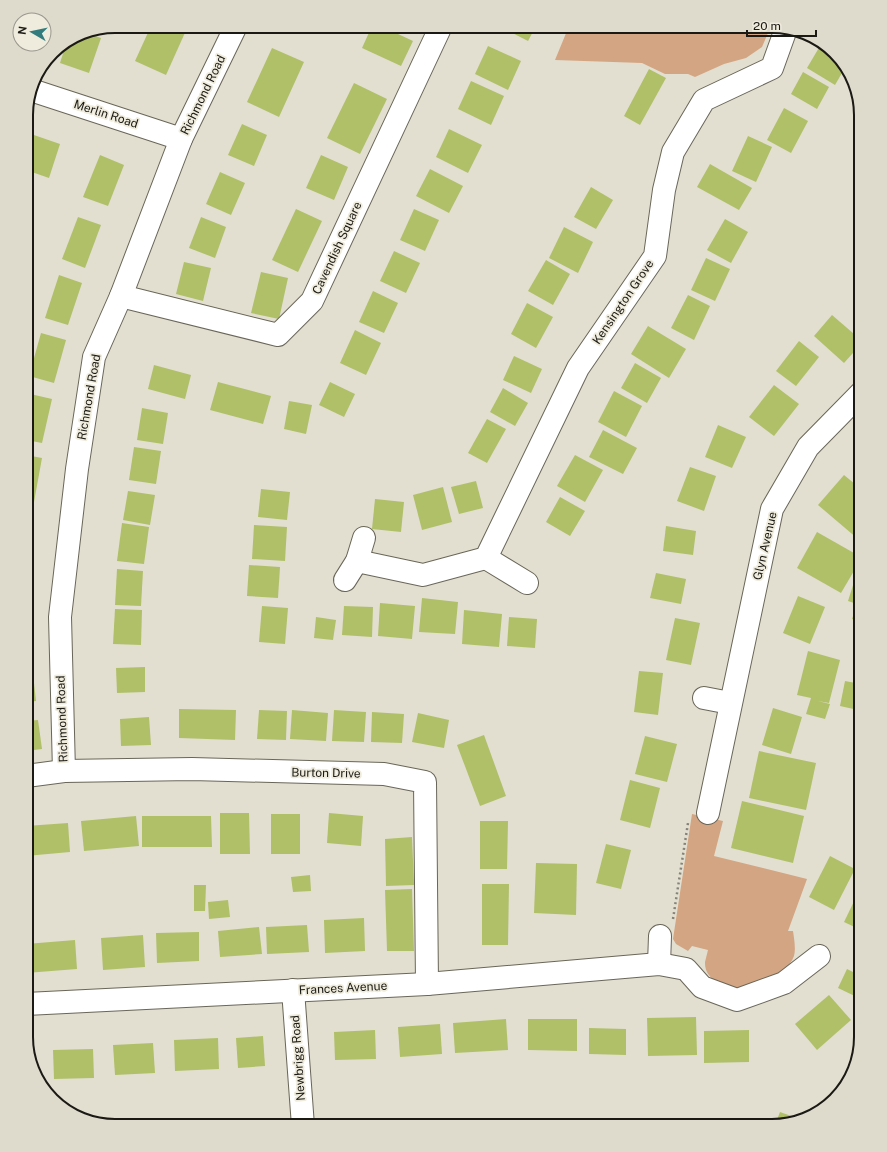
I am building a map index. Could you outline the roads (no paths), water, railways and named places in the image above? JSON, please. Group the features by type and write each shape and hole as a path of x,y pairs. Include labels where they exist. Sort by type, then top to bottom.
{"street":[{"name":"Richmond Road","path":"64,771 60,617 76,468 94,357 121,296 181,139 233,33"},
{"name":"Cavendish Square","path":"121,296 278,335 312,301 438,33"},
{"name":"Kensington Grove","path":"486,558 578,368 655,256 664,190 673,152 704,100 772,68 784,34"},
{"name":"Merlin Road","path":"37,92 181,139"},
{"name":"Glyn Avenue","path":"708,813 772,509 808,447 854,400"},
{"path":"345,580 357,561 364,538"},
{"path":"357,561 423,575 486,558 527,583"},
{"path":"704,698 730,703"},
{"name":"Burton Drive","path":"33,775 64,771 192,769 384,774 425,782 427,984"},
{"path":"659,964 660,936"},
{"name":"Frances Avenue","path":"33,1004 427,984 659,964 686,969 702,986 737,1000 784,983 819,956"},
{"name":"Newbrigg Road","path":"293,990 302,1119"}]}
